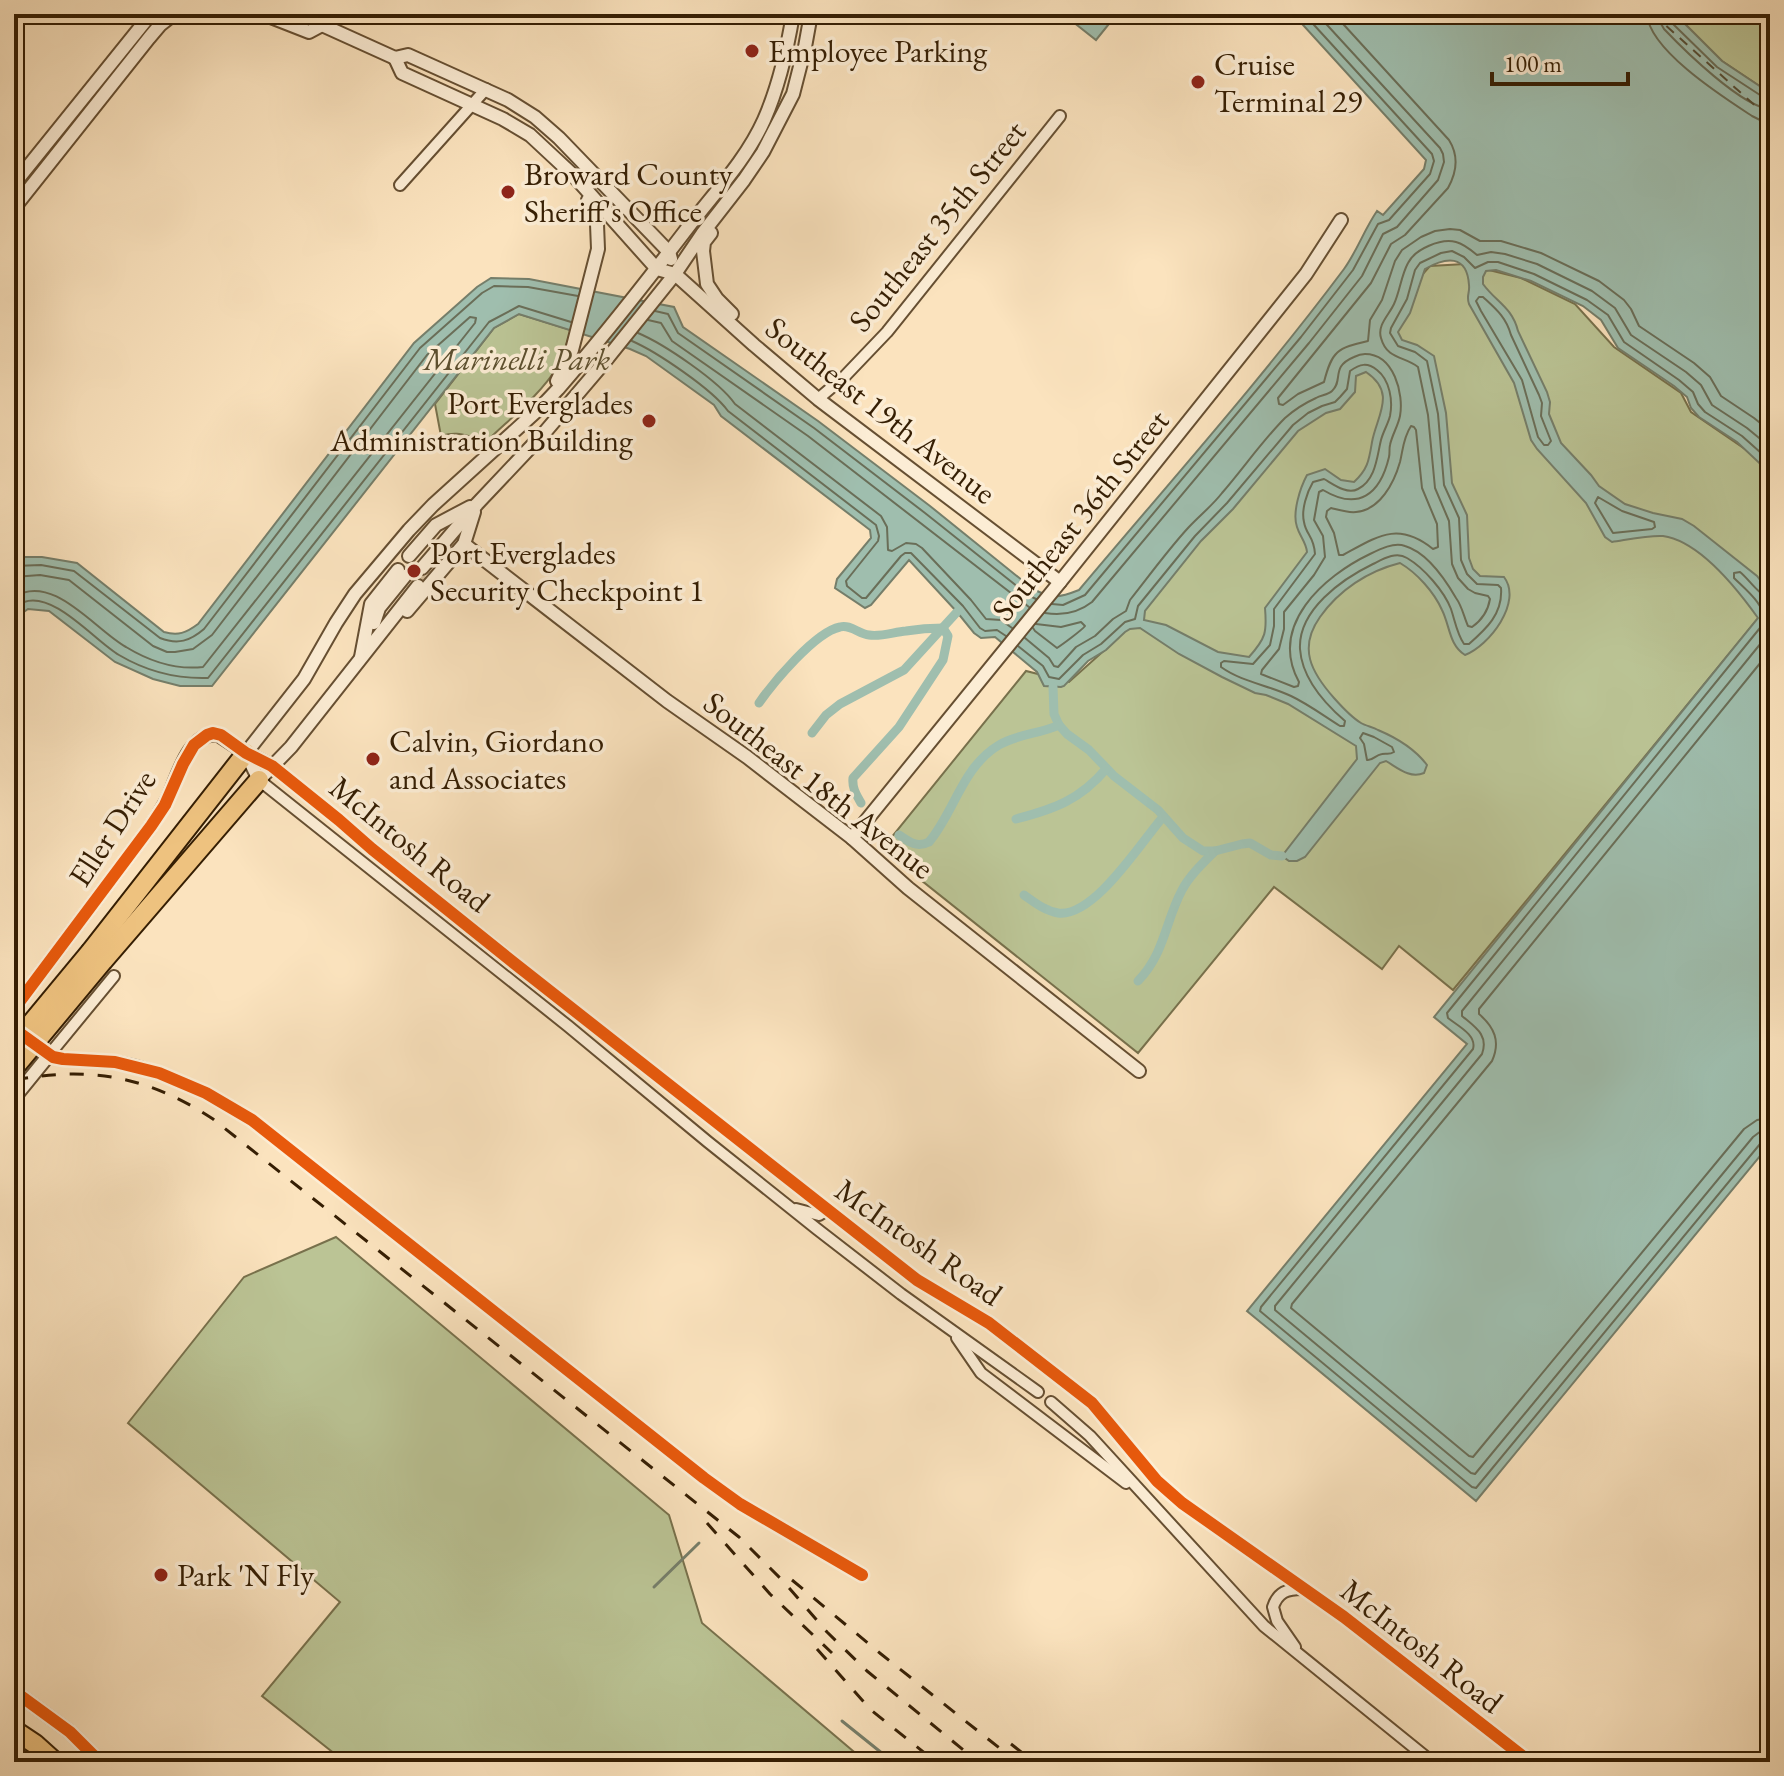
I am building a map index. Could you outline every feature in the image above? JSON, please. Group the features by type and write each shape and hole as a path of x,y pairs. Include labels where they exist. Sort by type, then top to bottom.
{"highway":[{"path":"14,1068 246,753"},
{"path":"14,1044 266,773"},
{"path":"14,1730 55,1762"}],"street":[{"path":"14,184 151,14"},
{"path":"263,14 309,32 322,25"},
{"path":"313,14 322,25 395,58 408,55 522,108 548,127 669,252 675,274"},
{"path":"477,504 464,544 266,773 246,753 304,679 355,594 424,514 541,407 657,269 732,171 759,129 779,80 793,14"},
{"path":"477,504 436,525 419,565 477,504 545,432 602,365 736,191 763,152 793,94 811,14"},
{"path":"14,208 149,38 173,15"},
{"path":"395,58 402,73 503,119 530,135 574,176 657,269"},
{"path":"400,185 486,89"},
{"name":"Southeast 35th Street","path":"818,399 887,332 1060,116"},
{"path":"545,432 541,407 565,367 576,337 598,249 594,211 574,176"},
{"path":"736,191 725,217 704,242 707,284 740,322 799,372 803,386"},
{"name":"Southeast 36th Street","path":"852,838 1306,274 1341,220"},
{"name":"Southeast 19th Avenue","path":"657,269 675,274 818,399 1056,587"},
{"path":"424,514 436,525"},
{"name":"Southeast 18th Avenue","path":"464,544 667,701 747,757 852,838 908,888 1139,1071"},
{"path":"408,578 388,612 361,660 371,604 408,578"},
{"name":"Eller Drive","path":"14,1009 151,826 198,741 207,735 217,734 246,753"},
{"name":"McIntosh Road","path":"266,773 708,1142 901,1294 1038,1392"},
{"name":"McIntosh Road","path":"266,773 383,858 917,1280 989,1323 1092,1403 1136,1457 1182,1503 1344,1617 1530,1762"},
{"path":"14,1098 114,976"},
{"path":"14,1029 49,1055 63,1059 115,1062 159,1073 206,1093 252,1120 704,1478 740,1504 862,1575"},
{"path":"790,1207 819,1215 827,1210"},
{"name":"McIntosh Road","path":"952,1330 981,1373 1147,1499"},
{"name":"McIntosh Road","path":"1051,1402 1090,1436 1264,1626 1432,1762"},
{"path":"1302,1657 1277,1621 1273,1607 1284,1592 1304,1589"},
{"path":"14,1691 60,1724 100,1762"}],"green space":[{"path":"1675,14 1770,14 1770,93 1722,61"},
{"path":"1465,264 1521,278 1575,304 1614,347 1681,393 1691,412 1761,460 1770,470 1770,604 1453,990 1399,946 1382,969 1274,887 1138,1053 882,849 1026,671 1069,682 1118,638 1368,335 1430,266"},
{"name":"Marinelli Park","path":"519,314 571,330 558,366 535,396 489,439 461,434 441,436 435,404 494,328"},
{"path":"336,1237 669,1515 702,1623 866,1762 345,1762 262,1696 340,1602 128,1423 244,1277"}],"water":[{"path":"1063,14 1117,14 1096,40"},
{"path":"1293,14 1675,14 1722,61 1770,93 1770,473 1737,442 1699,417 1687,397 1674,386 1618,348 1601,320 1583,306 1531,281 1496,270 1486,271 1483,277 1483,284 1508,310 1515,323 1547,392 1549,414 1561,443 1599,486 1625,504 1682,519 1694,526 1757,576 1770,593 1770,1144 1476,1501 1247,1311 1467,1044 1434,1017 1758,618 1716,568 1677,540 1663,536 1612,542 1605,537 1586,503 1531,440 1514,383 1469,304 1467,275 1460,263 1440,262 1425,269 1410,313 1398,332 1402,340 1434,356 1446,413 1452,483 1467,515 1469,558 1480,576 1504,577 1509,587 1506,610 1501,622 1484,643 1465,655 1453,641 1434,596 1419,578 1400,563 1355,583 1328,607 1313,628 1310,639 1310,659 1319,679 1354,718 1405,744 1427,765 1424,773 1414,775 1386,761 1380,763 1305,857 1297,861 1289,861 1282,856 1357,759 1356,746 1288,704 1222,677 1140,628 1125,632 1106,650 1088,661 1064,686 1044,686 1037,672 995,637 981,638 974,633 909,560 865,608 835,588 837,579 871,538 870,530 721,416 714,405 646,356 519,314 494,328 212,686 180,686 153,679 115,662 49,611 28,609 14,619 14,560 42,557 77,563 164,632 174,634 190,630 198,624 414,343 491,278 529,279 674,307 683,327 818,421 1033,589 1051,596 1066,595 1079,590 1247,391 1344,269 1377,211 1383,215 1424,169 1426,160","holes":["1366,372 1375,380 1383,396 1367,464 1354,482 1341,480 1325,469 1307,475 1299,493 1295,515 1307,552 1265,608 1264,634 1249,657 1218,652 1166,625 1144,620 1145,611 1201,541 1233,509 1298,431 1326,413 1340,409 1355,392 1356,376"]}],"waterway":[{"path":"812,733 826,715 840,704 904,670 957,612"},
{"path":"759,703 795,659 830,631 844,626 878,635 943,628 948,636 943,660 899,727 853,778 861,803"},
{"path":"1053,687 1054,714 1059,725 1114,776 1158,810 1183,838 1203,851 1250,843 1271,855 1282,856"},
{"path":"899,835 917,844 929,842 967,777 986,754 1006,741 1059,725"},
{"path":"1016,819 1066,802 1106,769"},
{"path":"1024,895 1058,913 1086,904 1116,876 1163,817"},
{"path":"1138,981 1154,959 1185,885 1215,851"},
{"path":"654,1587 699,1543"},
{"path":"842,1721 893,1762"}],"ferry route":[{"path":"1653,14 1770,119"}],"tunnel":[{"path":"405,576 417,563"},
{"path":"418,586 429,573"}],"railway":[{"path":"14,1080 68,1074 118,1078 165,1093 213,1119 739,1537 867,1671 978,1762"},
{"path":"707,1523 770,1594 832,1653"},
{"path":"792,1580 1017,1762"},
{"path":"817,1649 871,1710 936,1762"},
{"path":"1011,1744 1034,1762"}],"cycle path":[{"path":"14,1009 151,826 165,805 194,745 207,735 221,735 272,766 514,963 917,1280 989,1323 1092,1403 1157,1481 1182,1503 1344,1617 1530,1762"},
{"path":"14,1029 53,1057 115,1062 159,1073 206,1093 252,1120 704,1478 740,1504 862,1575"},
{"path":"14,1691 70,1732 100,1762"}],"place":[{"name":"Employee Parking","path":"752,51"},
{"name":"Cruise Terminal 29","path":"1198,82"},
{"name":"Broward County Sheriff's Office","path":"508,192"},
{"name":"Port Everglades Administration Building","path":"649,421"},
{"name":"Port Everglades Security Checkpoint 1","path":"414,571"},
{"name":"Calvin, Giordano and Associates","path":"373,759"},
{"name":"Park 'N Fly","path":"161,1575"}]}
